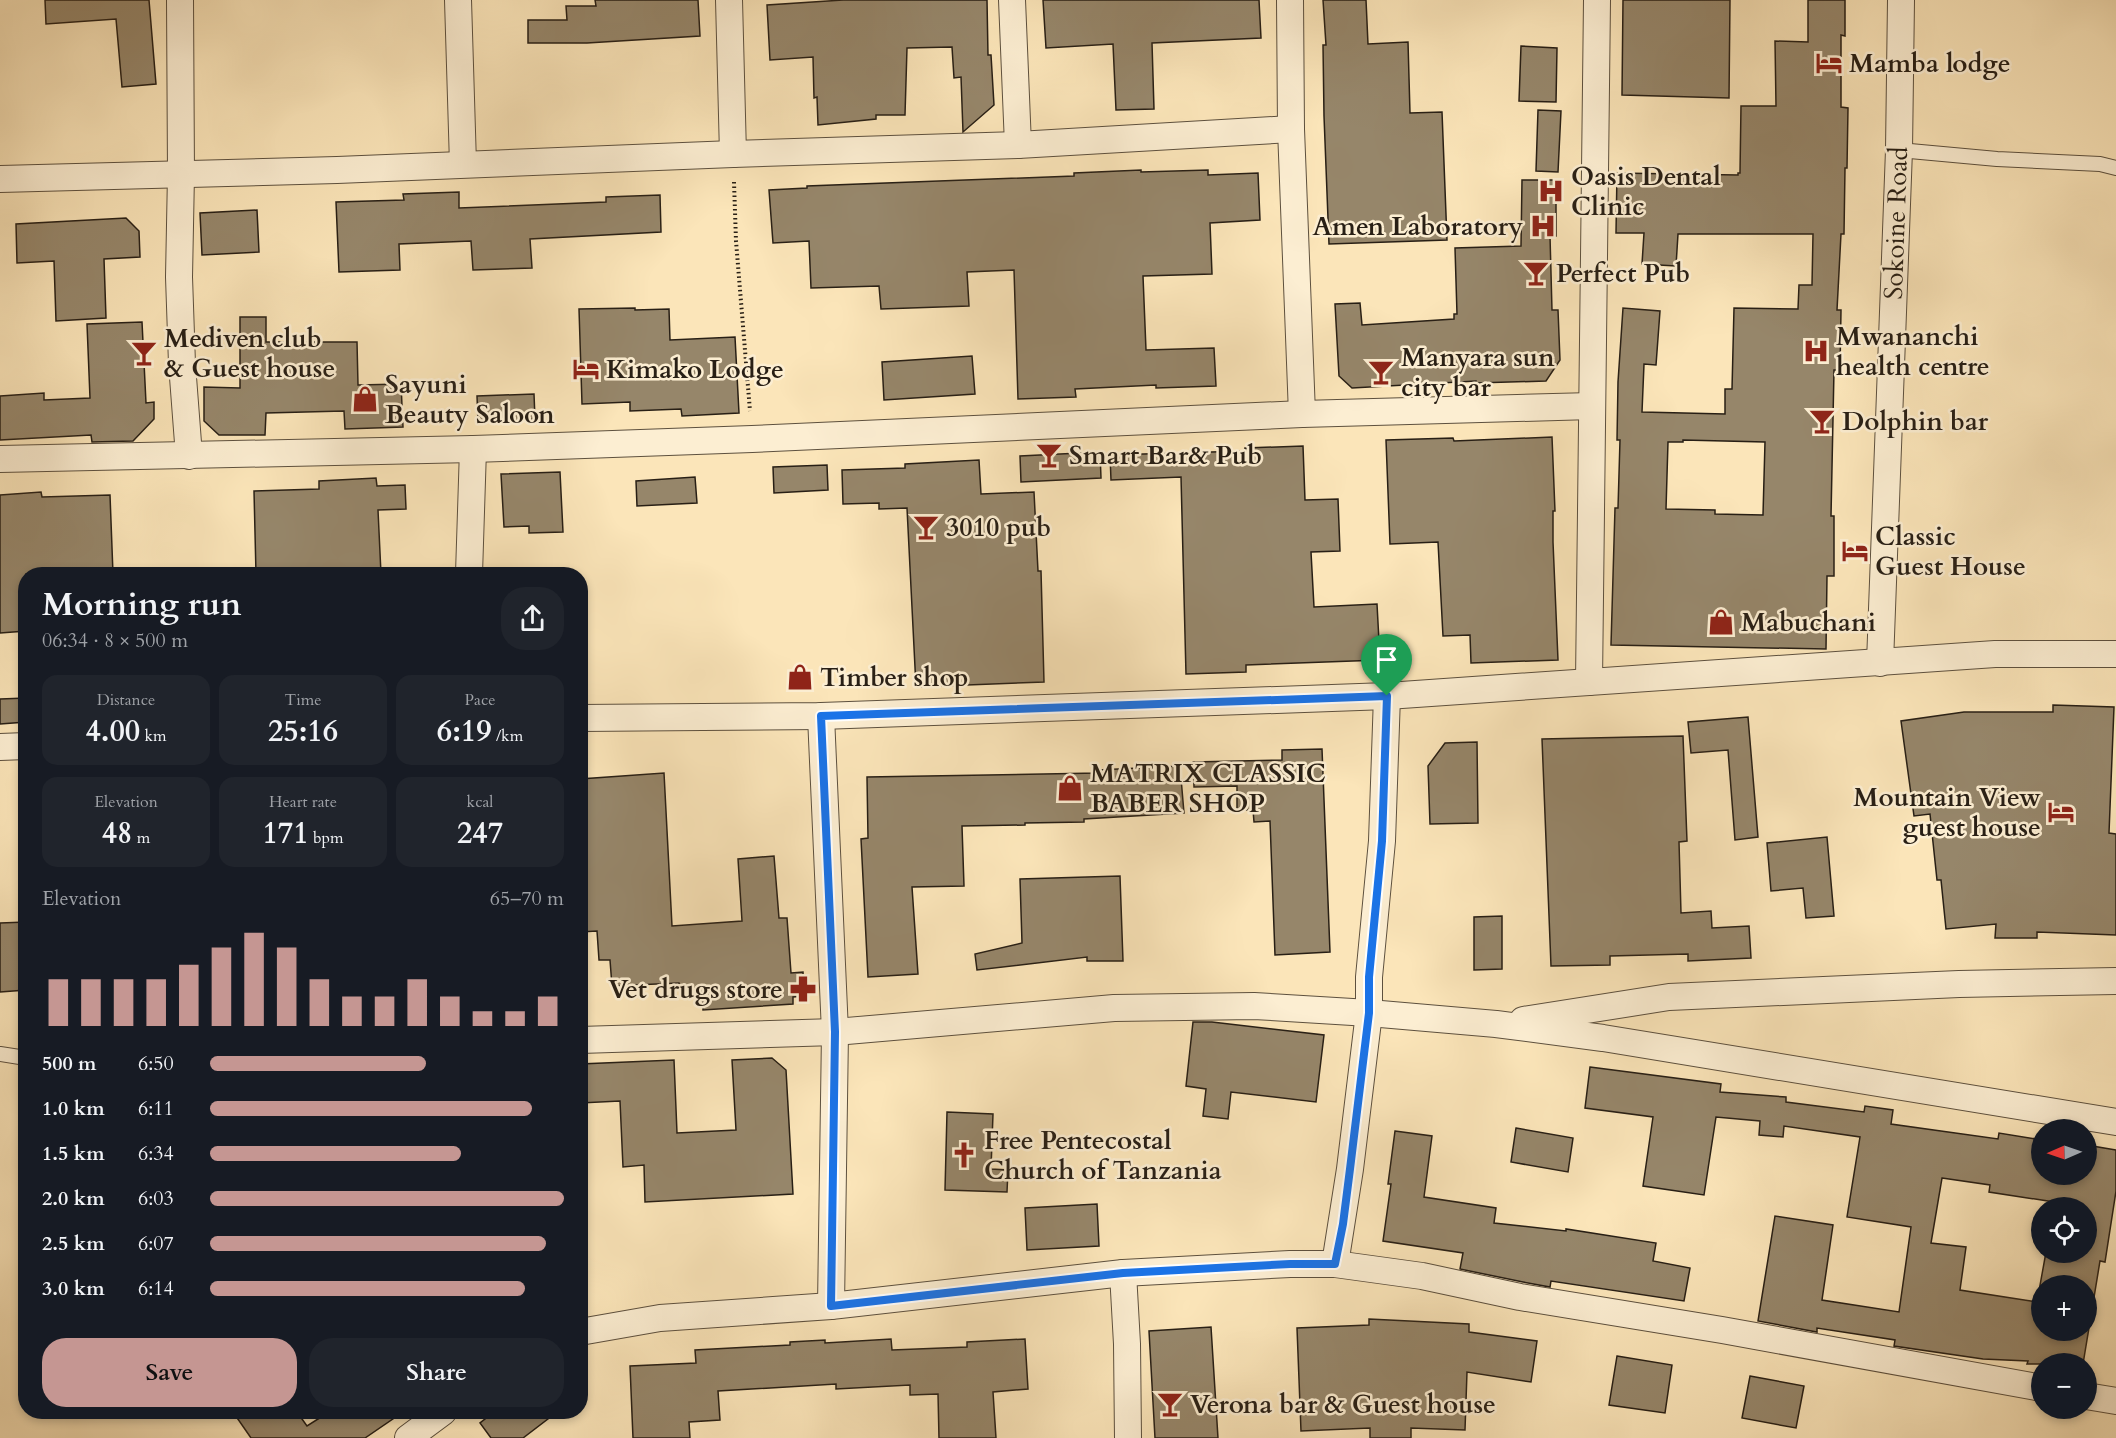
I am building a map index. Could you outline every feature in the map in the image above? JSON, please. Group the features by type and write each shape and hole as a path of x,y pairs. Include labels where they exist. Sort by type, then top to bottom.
{"street":[{"path":"180,0 179,277 189,456"},
{"path":"458,0 463,164"},
{"path":"729,0 733,154"},
{"path":"1012,0 1018,145"},
{"path":"1290,0 1291,129 1302,414"},
{"path":"1589,682 1597,0"},
{"name":"Sokoine Road","path":"1880,663 1899,150 1901,0"},
{"path":"0,178 337,170 1018,145 1291,129"},
{"path":"0,459 473,449 1302,414 1592,406"},
{"path":"470,567 473,449"},
{"path":"588,718 821,716 1387,696 1995,654 2116,654"},
{"path":"1335,1264 1343,1224 1369,1013 1369,977 1382,841 1387,696"},
{"path":"821,716 835,1032 831,1306"},
{"path":"0,747 18,746"},
{"path":"1496,1024 1669,997 1959,984 2116,981"},
{"path":"588,1040 835,1032 1114,1008 1254,1006 1496,1024 1603,1038 2116,1122"},
{"path":"588,1331 660,1318 831,1306 1123,1273 1290,1264 1335,1264 1422,1276 1520,1297 1722,1330 2031,1386"},
{"path":"1123,1273 1127,1344 1128,1438"},
{"path":"2097,1398 2116,1401"},
{"path":"408,1438 434,1419"}],"lane":[{"path":"1899,150 1997,159 2100,164 2116,168"},
{"path":"0,1054 18,1057"}],"path":[{"path":"733,154 736,241 752,439"}],"building":[{"path":"45,0 149,0 156,84 122,87 116,19 46,24"},
{"path":"595,0 698,0 700,36 587,43 528,43 528,20 567,20 566,6 596,6"},
{"path":"843,0 987,0 988,55 991,55 994,105 963,132 961,77 954,78 952,47 907,48 905,115 876,115 876,119 818,125 817,97 814,98 813,57 770,60 767,5"},
{"path":"1043,0 1259,0 1261,38 1152,43 1154,109 1116,110 1113,44 1046,48"},
{"path":"1323,0 1366,0 1368,44 1408,42 1410,113 1442,112 1447,240 1329,244 1324,116 1323,45 1326,45"},
{"path":"1623,0 1730,0 1729,98 1622,95"},
{"path":"1808,0 1845,0 1845,36 1841,35 1841,107 1848,108 1847,168 1845,168 1844,234 1841,234 1837,310 1841,310 1840,370 1834,370 1831,516 1834,516 1834,576 1827,576 1826,649 1611,645 1615,508 1618,508 1620,440 1617,440 1618,382 1623,308 1660,311 1656,365 1644,364 1642,412 1725,414 1725,389 1732,389 1734,308 1798,309 1799,285 1812,285 1813,234 1678,234 1676,266 1642,264 1644,233 1616,233 1617,173 1738,175 1740,173 1741,106 1776,106 1775,41 1808,42","holes":["1683,440 1765,442 1763,515 1715,514 1715,510 1666,509 1668,442 1683,442"]},
{"path":"1521,46 1557,48 1556,102 1519,101"},
{"path":"1538,110 1561,111 1558,172 1536,171"},
{"path":"1141,170 1141,172 1208,170 1208,175 1258,173 1260,220 1210,223 1212,274 1143,276 1146,350 1214,348 1216,386 1156,388 1156,385 1075,389 1076,397 1018,399 1014,270 967,272 969,306 881,309 879,286 811,288 809,241 773,243 769,190 807,188 807,186 1074,176 1074,173"},
{"path":"1522,180 1556,180 1556,236 1550,236 1552,310 1558,310 1560,360 1546,381 1476,383 1476,381 1352,388 1339,376 1335,304 1360,303 1362,325 1454,319 1454,314 1457,314 1455,248 1521,246"},
{"path":"459,192 459,208 606,202 606,197 660,195 661,232 530,239 532,268 473,270 471,241 399,244 400,270 339,272 336,202 404,200 403,194"},
{"path":"257,210 259,252 202,255 200,213"},
{"path":"126,218 139,231 140,257 104,259 106,318 56,321 54,261 17,263 16,224"},
{"path":"635,308 635,310 669,309 670,340 735,337 739,413 682,416 681,409 630,411 630,402 582,404 579,309"},
{"path":"240,317 266,317 266,342 357,342 358,385 401,384 403,427 345,429 344,411 266,413 265,435 219,435 204,421 204,387 240,388"},
{"path":"142,322 146,403 154,402 154,419 133,441 92,442 91,435 0,440 0,396 44,393 44,400 90,398 87,324"},
{"path":"972,356 975,394 884,400 882,362"},
{"path":"534,394 535,419 478,422 477,396"},
{"path":"1552,437 1555,511 1553,511 1553,542 1558,660 1471,663 1470,635 1443,636 1438,542 1390,544 1386,440 1453,438 1454,441"},
{"path":"1303,446 1305,500 1338,499 1340,551 1311,552 1314,607 1377,604 1380,660 1246,665 1246,672 1186,674 1181,477 1111,480 1110,455 1245,451 1245,448"},
{"path":"1100,452 1101,478 1021,482 1020,456"},
{"path":"979,460 981,494 1034,492 1038,571 1041,571 1044,682 916,687 907,508 879,509 879,503 843,504 842,470 905,468 905,464"},
{"path":"827,465 828,490 774,493 773,467"},
{"path":"560,472 563,532 529,533 529,526 504,527 501,474"},
{"path":"695,477 697,503 637,506 636,481"},
{"path":"376,478 377,486 405,485 406,509 378,510 381,567 256,567 254,491 319,489 319,481"},
{"path":"41,492 42,497 110,495 113,567 18,567 18,632 0,633 0,495"},
{"path":"18,698 18,723 0,724 0,699"},
{"path":"2053,705 2114,707 2109,833 2116,834 2116,935 2037,932 2037,938 1995,938 1996,924 1946,929 1941,880 1937,880 1930,814 1914,816 1901,721 1964,712 2053,712"},
{"path":"1748,717 1758,837 1735,840 1728,750 1691,753 1688,722"},
{"path":"1683,736 1687,841 1679,842 1681,913 1711,911 1712,928 1749,926 1751,958 1688,961 1688,954 1610,956 1610,965 1551,966 1542,739"},
{"path":"1477,742 1478,823 1430,824 1428,766 1445,743"},
{"path":"1322,749 1330,952 1275,955 1270,821 1254,822 1253,810 1237,810 1237,786 1194,787 1193,762 1282,760 1282,750"},
{"path":"1180,766 1184,813 1084,819 1084,822 962,826 964,886 912,887 918,974 868,977 861,839 868,838 867,777 1098,773 1098,770"},
{"path":"664,773 672,926 742,921 738,859 774,856 779,918 787,918 791,973 803,972 804,996 793,997 793,1004 703,1010 702,988 680,989 679,983 612,986 610,960 599,960 597,931 588,932 588,778"},
{"path":"1827,837 1834,916 1806,918 1803,888 1771,891 1767,843"},
{"path":"1120,876 1123,961 1087,961 1087,957 977,970 975,954 1022,943 1020,879"},
{"path":"1502,916 1502,969 1474,970 1474,917"},
{"path":"18,922 18,991 0,992 0,923"},
{"path":"1193,1022 1212,1022 1324,1035 1316,1102 1231,1092 1228,1119 1203,1116 1206,1089 1186,1086"},
{"path":"772,1058 786,1070 793,1194 645,1202 644,1165 623,1167 620,1101 588,1103 588,1064 674,1060 677,1133 736,1130 732,1060"},
{"path":"1590,1067 1721,1084 1720,1092 1786,1097 1786,1102 1864,1112 1865,1106 1893,1110 1891,1124 1998,1139 1999,1133 2031,1138 2031,1185 2097,1185 2097,1147 2116,1150 2116,1191 2105,1262 2100,1261 2097,1279 2097,1275 2042,1275 2044,1263 2097,1263 2097,1197 2031,1198 1989,1192 1990,1185 1942,1178 1931,1243 1966,1247 1960,1290 2031,1301 2031,1341 2087,1341 2085,1353 2031,1353 2031,1364 2027,1364 2028,1361 1983,1359 1894,1346 1895,1340 1817,1328 1817,1332 1758,1321 1775,1216 1833,1225 1822,1300 1899,1312 1911,1227 1847,1217 1860,1137 1784,1126 1783,1137 1759,1135 1760,1121 1716,1117 1704,1195 1643,1186 1653,1117 1585,1108"},
{"path":"947,1112 993,1114 991,1169 1008,1170 1007,1192 945,1190"},
{"path":"1516,1128 1573,1138 1568,1172 1511,1162"},
{"path":"1395,1131 1432,1136 1424,1197 1496,1208 1494,1223 1566,1231 1566,1229 1656,1243 1653,1261 1690,1268 1684,1301 1551,1281 1550,1287 1523,1282 1460,1269 1463,1253 1383,1241"},
{"path":"1097,1204 1099,1246 1027,1250 1025,1208"},
{"path":"1369,1319 1469,1324 1469,1332 1537,1341 1531,1382 1467,1372 1465,1430 1411,1428 1411,1438 1370,1438 1370,1428 1301,1431 1297,1328 1369,1325"},
{"path":"1211,1327 1218,1438 1155,1438 1149,1331"},
{"path":"891,1339 892,1350 967,1347 967,1342 1025,1339 1028,1389 993,1392 996,1438 939,1438 938,1394 910,1395 910,1385 836,1389 836,1384 718,1391 720,1420 689,1422 690,1438 633,1438 630,1366 696,1363 695,1350 790,1345 790,1342 825,1340 825,1343"},
{"path":"1617,1356 1672,1365 1665,1413 1609,1405"},
{"path":"1750,1376 1804,1386 1796,1428 1742,1418"},
{"path":"238,1419 302,1419 307,1426 318,1419 393,1419 365,1438 251,1438"},
{"path":"485,1419 548,1419 523,1438 491,1438 480,1423"}],"place":[{"name":"Mamba lodge","path":"1829,63"},
{"name":"Oasis Dental Clinic","path":"1551,191"},
{"name":"Amen Laboratory","path":"1543,226"},
{"name":"Perfect Pub","path":"1536,273"},
{"name":"Mwananchi health centre","path":"1816,351"},
{"name":"Mediven club & Guest house","path":"144,353"},
{"name":"Kimako Lodge","path":"586,369"},
{"name":"Manyara sun city bar","path":"1381,372"},
{"name":"Sayuni Beauty Saloon","path":"365,399"},
{"name":"Dolphin bar","path":"1822,421"},
{"name":"Smart Bar& Pub","path":"1049,455"},
{"name":"3010 pub","path":"926,527"},
{"name":"Classic Guest House","path":"1855,551"},
{"name":"Mabuchani","path":"1721,622"},
{"name":"Timber shop","path":"800,677"},
{"name":"MATRIX CLASSIC BABER SHOP","path":"1070,788"},
{"name":"Mountain View guest house","path":"2061,812"},
{"name":"Vet drugs store","path":"803,989"},
{"name":"Free Pentecostal Church of Tanzania","path":"964,1155"},
{"name":"Verona bar & Guest house","path":"1170,1404"}],"route":[{"path":"1387,696 1382,841 1369,977 1369,1013 1343,1224 1335,1264 1290,1264 1123,1273 831,1306 835,1032 821,716 1387,696"}]}
